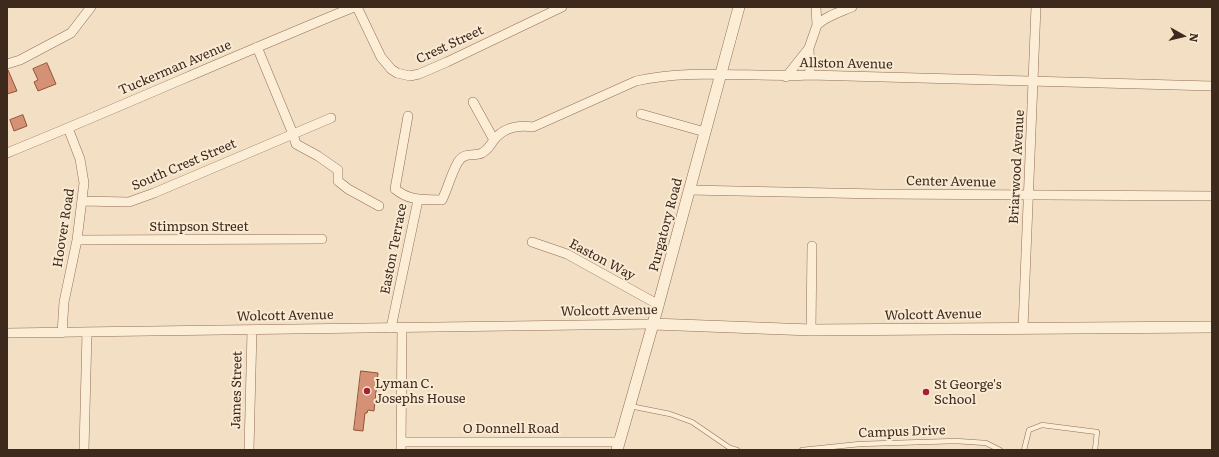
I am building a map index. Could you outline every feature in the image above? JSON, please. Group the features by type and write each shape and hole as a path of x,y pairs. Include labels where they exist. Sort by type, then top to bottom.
{"street":[{"path":"7,64 20,60 71,33 91,7"},
{"name":"Crest Street","path":"355,7 381,57 391,69 397,73 410,76 447,62 562,7"},
{"name":"Tuckerman Avenue","path":"7,153 355,7"},
{"name":"Purgatory Road","path":"618,446 659,305 739,7"},
{"path":"786,76 809,48 817,25 816,7"},
{"path":"817,25 832,15 852,7"},
{"name":"Briarwood Avenue","path":"1023,328 1036,7"},
{"path":"258,47 296,144 318,156 338,170 338,180 348,190 379,206"},
{"path":"809,48 810,75"},
{"name":"Allston Avenue","path":"418,200 442,200 458,161 470,154 481,154 491,147 494,140 500,133 508,129 523,125 534,127 636,81 670,75 810,75 1212,86"},
{"path":"472,102 494,140"},
{"path":"641,114 705,132"},
{"name":"Easton Terrace","path":"391,328 418,200 399,192 396,189 408,116"},
{"name":"South Crest Street","path":"82,201 129,202 154,193 331,118"},
{"name":"Hoover Road","path":"62,333 64,302 76,240 84,183 82,167 68,128"},
{"name":"Center Avenue","path":"689,190 1028,196 1212,196"},
{"name":"Stimpson Street","path":"76,240 322,239"},
{"name":"Easton Way","path":"532,242 567,254 659,305"},
{"path":"811,330 812,246"},
{"name":"Wolcott Avenue","path":"7,334 653,324 811,330 1212,327"},
{"path":"402,328 402,446"},
{"name":"James Street","path":"249,450 252,330"},
{"path":"84,450 87,332"},
{"name":"O Donnell Road","path":"402,446 618,446"}],"lane":[{"path":"630,406 670,414 692,422 730,448 737,450"},
{"path":"1024,450 1029,430 1042,425 1097,432 1095,450"},
{"name":"Campus Drive","path":"802,450 860,444 956,441 986,443 1000,450"}],"building":[{"path":"47,63 56,84 38,91 34,82 38,80 33,69"},
{"path":"7,70 17,91 7,94"},
{"path":"23,115 27,126 14,131 10,120"},
{"name":"Lyman C. Josephs House","path":"361,371 378,373 374,411 368,410 367,413 365,413 363,431 354,430"}],"place":[{"name":"Lyman C. Josephs House","path":"367,391"},
{"name":"St George's School","path":"926,392"}]}
